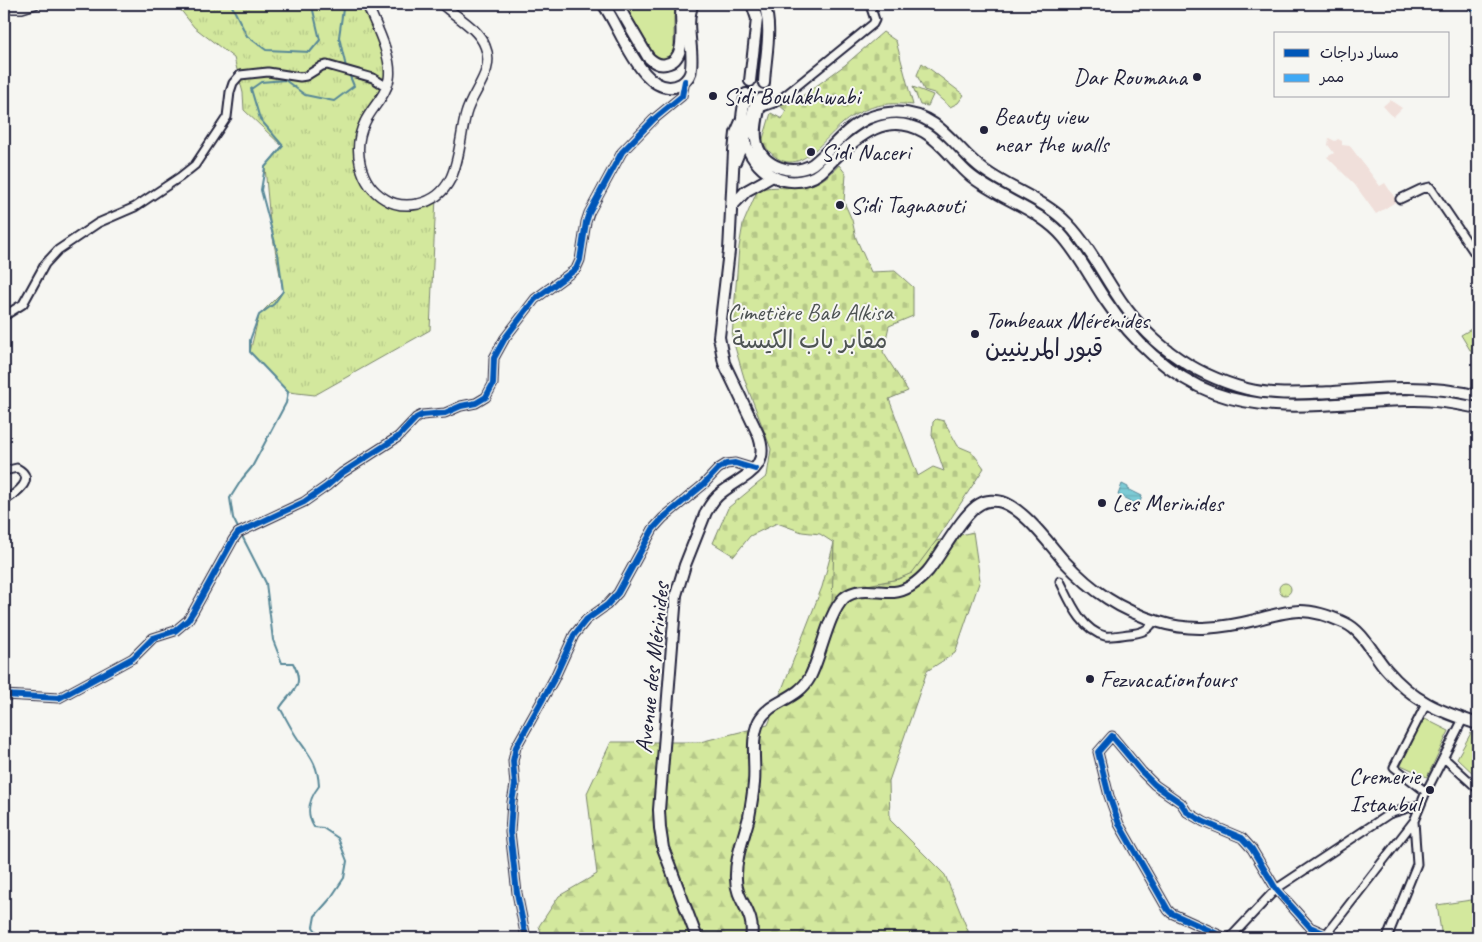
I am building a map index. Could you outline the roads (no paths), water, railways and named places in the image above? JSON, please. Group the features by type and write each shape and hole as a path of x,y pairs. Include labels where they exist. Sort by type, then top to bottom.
{"main road":[{"path":"603,4 648,78 664,86 677,85 685,81 691,70 689,16 692,4"},
{"path":"617,4 648,57 655,63 663,65 674,61 681,50 682,4"},
{"path":"752,4 757,19 750,81 745,88 746,94 742,119 735,141 729,251 719,336 724,363 763,445 762,454 755,469"},
{"path":"734,165 745,142 759,102 766,91 764,83 768,29 767,13 764,4"},
{"path":"750,81 757,79 764,83"},
{"path":"746,94 759,102"},
{"path":"759,102 756,138 759,149 768,162 791,170 812,164 852,127 874,116 886,112 899,112 914,114 928,120 943,131 982,169 1038,200 1062,218 1079,236 1120,300 1149,335 1178,359 1214,378 1248,389 1279,394 1405,387 1455,391 1478,396"},
{"path":"742,119 748,152 756,164 773,176 789,181 809,179 823,170 852,142 865,133 881,127 896,124 925,132 976,180 1039,216 1052,226 1074,251 1113,311 1140,344 1174,371 1200,386 1230,398 1264,404 1298,405 1408,400 1445,401 1478,408"},
{"path":"732,206 746,191 773,176"},
{"name":"Avenue des Mérinides","path":"696,938 664,848 660,828 659,810 676,595 685,565 706,512 712,502 719,494 755,469"},
{"path":"751,938 751,916 739,895 735,880 737,861 749,814 754,780 754,743 758,723 764,713 788,699 802,688 809,679 834,612 843,599 863,591 896,592 916,582 928,572 974,508 981,503 995,501 1004,503 1018,512 1035,527 1066,563 1106,598 1127,610 1154,620 1174,626 1195,629 1216,627 1301,611 1327,616 1346,623 1355,629 1392,676 1407,690 1426,704 1478,724"}],"street":[{"path":"4,8 22,8 35,4"},
{"path":"367,4 389,63 390,78 364,124 359,140 358,160 368,183 384,199 397,204 412,205 437,196 451,178 458,160 466,113 488,66 485,46 478,36 442,4"},
{"path":"759,102 777,102 873,24 875,20 871,8 873,4"},
{"path":"4,316 23,304 45,264 58,250 98,223 135,207 195,165 226,117 233,83 240,75 268,72 300,77 306,76 322,66 338,68 373,78 387,86"},
{"path":"4,694 59,698 133,658 154,638 169,634 181,627 194,612 206,586 232,540 241,531 304,502 342,473 398,437 416,418 422,415 445,413 468,404 476,403 486,397 493,384 494,358 522,314 535,299 576,269 580,260 589,214 622,152 654,119 682,96 685,81"},
{"path":"1400,199 1430,187 1478,258"},
{"path":"526,938 517,893 510,832 515,785 513,760 516,747 554,679 574,635 586,620 608,604 618,592 653,529 718,469 726,464 735,463 755,469"},
{"path":"4,471 17,468 24,473 26,479 19,490 4,501"},
{"path":"1060,581 1072,605 1084,622 1096,632 1106,636 1136,634 1151,626 1154,620"},
{"path":"1426,704 1394,768 1426,792"},
{"path":"1324,936 1414,821 1426,792 1463,719"},
{"path":"1226,938 1170,913 1145,872 1119,824 1109,796 1098,752 1112,736 1142,772 1155,785 1181,803 1187,812 1204,822 1242,838 1252,849 1276,889 1310,927 1324,936 1335,938"},
{"path":"1444,758 1478,789"},
{"path":"1230,938 1276,889 1389,814 1421,804"},
{"path":"1388,938 1417,864 1414,821"}],"water":[{"path":"1122,484 1142,496 1139,505 1118,495"}],"waterway":[{"path":"231,4 247,36 266,50 310,52 320,40 312,6 309,4"},
{"path":"342,4 339,37 346,67"},
{"path":"239,530 233,518 230,498 252,467 286,403 288,392 250,352 250,340 259,315 274,304 283,291 278,254 261,190 265,167 283,146 260,119 251,89 261,82 285,80 305,95 334,101 354,86 349,74"},
{"path":"241,534 266,583 273,640 282,663 293,663 297,671 298,683 296,688 280,708 295,735 313,761 317,772 319,786 309,806 311,821 314,827 323,828 338,838 347,861 344,878 330,899 315,916 313,927 321,938"}],"place":[{"name":"Dar Roumana","path":"1197,77"},
{"name":"Sidi Boulakhwabi","path":"713,96"},
{"name":"Beauty view near the walls","path":"984,130"},
{"name":"Sidi Naceri","path":"811,152"},
{"name":"Sidi Tagnaouti","path":"840,205"},
{"name":"Tombeaux Mérénides قبور المرينيين","path":"975,334"},
{"name":"Les Merinides","path":"1102,503"},
{"name":"Fezvacationtours","path":"1090,679"},
{"name":"Cremerie Istanbul","path":"1430,790"}],"park label":[{"name":"Cimetière Bab Alkisa مقابر باب الكيسة","path":"810,326"}]}
